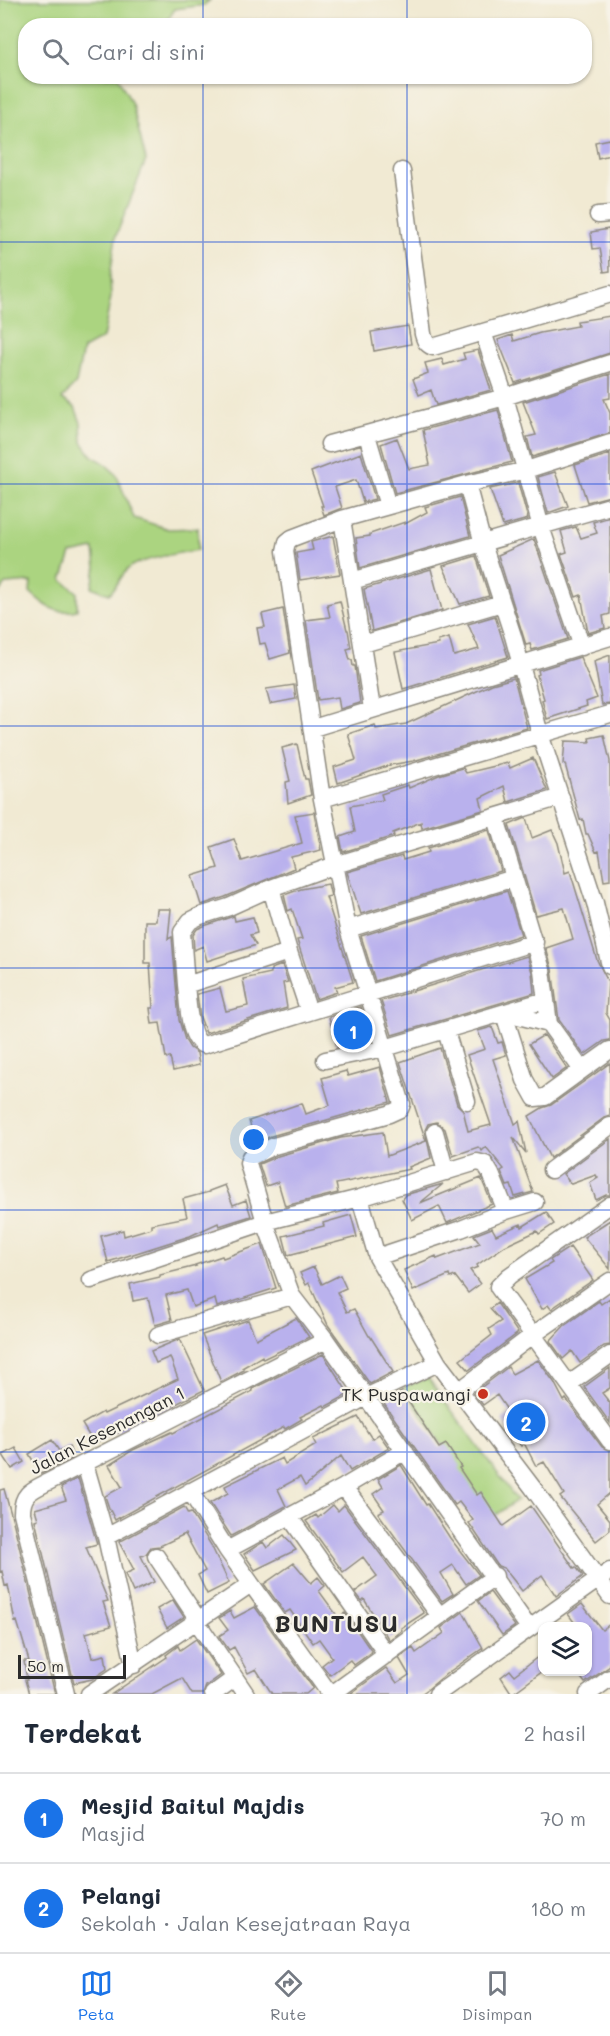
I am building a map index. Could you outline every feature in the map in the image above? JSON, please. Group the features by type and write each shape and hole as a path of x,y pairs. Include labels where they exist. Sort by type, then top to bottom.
{"street":[{"path":"402,171 423,334 425,342 433,347 610,294"},
{"path":"483,332 505,397 541,526 582,647"},
{"path":"329,444 505,397 610,363"},
{"path":"367,435 388,506"},
{"path":"529,1628 495,1576 292,1296 265,1222 248,1163 250,1157 274,1146 383,1116 400,1109 402,1104 348,929 322,799 285,547 292,538 342,519 526,470 610,443"},
{"path":"467,484 540,734 595,903 610,966"},
{"path":"352,581 541,526 608,513"},
{"path":"342,519 372,709"},
{"path":"363,644 502,603"},
{"path":"313,728 610,637"},
{"path":"322,799 540,734 608,720"},
{"path":"535,942 204,1045 195,1038 191,1025 182,940 185,926 200,916 229,907 271,888 335,865 561,797"},
{"path":"496,818 535,942 545,984 549,1024 582,1070"},
{"path":"348,929 514,878"},
{"path":"271,888 309,1012"},
{"path":"186,985 289,952"},
{"path":"325,1060 385,1048 546,1000"},
{"path":"506,1013 549,1024"},
{"path":"506,1013 525,1080 535,1098 545,1097 610,1050"},
{"path":"446,1031 467,1101"},
{"path":"551,1170 610,1126"},
{"path":"435,1132 446,1172"},
{"path":"91,1280 265,1222 360,1198 477,1162 485,1164 491,1174 506,1211"},
{"path":"360,1198 377,1257 438,1363 604,1575 610,1596"},
{"path":"377,1257 535,1202"},
{"path":"610,1205 498,1285 502,1295 610,1439"},
{"path":"459,1391 610,1281"},
{"path":"158,1335 292,1296"},
{"name":"Jalan Kesenangan 1","path":"66,1694 22,1513 22,1503 30,1491 326,1340"},
{"path":"569,1384 610,1355"},
{"path":"106,1537 366,1397 438,1363"},
{"path":"227,1550 344,1487 405,1451"},
{"path":"85,1464 106,1537 134,1665"},
{"path":"344,1487 440,1616"},
{"path":"190,1491 227,1550 331,1694 495,1576"},
{"path":"289,1516 387,1655"},
{"path":"156,1556 246,1694"},
{"path":"437,1694 604,1575"},
{"path":"89,1694 251,1584"},
{"path":"213,1694 235,1678"},
{"path":"588,1694 610,1678"}],"green space":[{"path":"0,0 210,0 204,5 175,9 169,18 18,18 18,84 122,84 132,104 146,160 116,236 110,277 111,297 103,338 83,349 76,383 62,399 75,407 81,423 82,442 92,456 116,474 134,518 168,529 198,528 198,550 162,556 135,565 126,571 109,594 92,587 96,568 94,549 71,554 62,580 77,592 77,610 62,611 51,608 30,592 31,582 6,584 0,592"},
{"path":"428,1378 517,1500 491,1518 403,1387"}],"building":[{"path":"610,139 610,155 598,158 595,142"},
{"path":"609,229 610,271 604,272 600,248 593,249 591,232"},
{"path":"610,316 610,353 515,383 498,340 512,335 514,341 540,333 578,326 577,321"},
{"path":"408,326 411,344 374,351 371,332"},
{"path":"478,350 491,390 436,405 431,390 419,395 413,379 428,373 425,363 442,359 444,365 465,359 463,353"},
{"path":"610,374 610,398 604,399 610,413 610,433 532,457 527,437 536,435 523,402"},
{"path":"498,410 512,462 395,493 381,444 397,438 409,469 430,465 423,430"},
{"path":"361,453 375,499 363,502 356,480 335,487 342,508 324,515 311,472"},
{"path":"610,454 610,496 587,502 575,465"},
{"path":"555,472 568,506 548,513 538,477"},
{"path":"518,483 528,519 503,526 490,489"},
{"path":"460,497 470,536 360,568 356,538 370,536 370,534 405,522 405,524 427,512 425,507"},
{"path":"610,517 610,614 603,616 605,628 588,633 581,595 576,597 561,554 567,552 561,531 576,527 581,538 597,533 593,522"},
{"path":"333,536 340,574 300,580 296,553 313,550 311,542"},
{"path":"534,539 568,639 532,650 530,644 526,645 498,555"},
{"path":"476,556 489,596 460,604 443,566"},
{"path":"431,569 442,610 372,631 364,589"},
{"path":"340,601 351,648 347,649 350,660 355,666 360,703 340,709 338,697 318,700 306,620 330,617 327,604"},
{"path":"283,609 290,653 270,659 265,643 260,644 257,628 265,627 262,614"},
{"path":"495,616 508,657 403,689 395,652 439,644 438,641 449,638 454,656 479,649 468,624"},
{"path":"610,655 610,704 602,705 594,661"},
{"path":"580,657 597,698 586,702 587,706 547,719 537,675 538,670"},
{"path":"514,678 527,728 413,761 390,765 338,783 334,767 356,760 348,734 375,725 376,729 406,724 492,684"},
{"path":"294,685 296,699 270,704 266,689"},
{"path":"604,735 610,761 610,880 604,881 599,851 596,852 586,834 583,819 580,820 565,764 563,764 565,741 590,742 589,738"},
{"path":"297,744 311,795 288,803 286,782 290,781 282,748"},
{"path":"533,758 547,790 508,802 504,786 480,798 483,810 422,828 421,822 393,833 394,836 343,852 340,837 355,832 350,806 383,800 381,794 408,785 409,788 463,768 466,773 508,763 510,768"},
{"path":"314,812 321,850 291,857 294,868 201,905 192,876 218,868 211,847 234,839 242,861 302,843 295,815"},
{"path":"526,818 532,838 552,830 558,843 565,873 570,871 597,960 608,982 606,1013 610,1020 610,1040 604,1041 584,1055 559,1020 552,969 546,948 573,939 564,908 536,915 509,825"},
{"path":"489,830 501,871 361,914 347,872 402,856 403,860 429,852 428,848"},
{"path":"328,884 331,896 326,897 353,982 335,987 337,992 316,999 297,940 302,939 292,909 288,911 284,895"},
{"path":"507,891 521,935 375,981 361,936"},
{"path":"157,909 171,909 168,939 172,937 179,1020 185,1040 197,1053 199,1065 173,1071 170,1057 166,1058 160,1023 152,1024 150,963 145,963 145,921 156,921"},
{"path":"234,916 235,921 253,917 257,933 250,935 256,945 207,961 203,946 194,950 193,935 197,929"},
{"path":"527,956 532,972 534,993 392,1035 381,1001"},
{"path":"282,965 288,982 283,983 287,1008 206,1033 200,1017 197,994 220,988 226,1011 248,1006 243,979 271,973 271,969"},
{"path":"361,1007 371,1040 337,1047 329,1017"},
{"path":"492,1027 498,1043 502,1042 506,1055 493,1059 515,1124 519,1121 526,1153 513,1137 533,1192 515,1197 511,1185 507,1186 501,1171 504,1169 486,1147 482,1151 478,1147 453,1156 445,1129 437,1122 428,1124 425,1130 431,1158 409,1167 410,1169 336,1184 338,1193 285,1206 278,1182 266,1186 259,1164 278,1156 341,1138 383,1132 387,1156 426,1141 400,1062 440,1048 457,1104 463,1110 468,1131 491,1125 467,1055 485,1049 478,1031"},
{"path":"544,1035 567,1068 552,1079 529,1044"},
{"path":"610,1063 610,1116 604,1118 550,1158 529,1116 551,1105"},
{"path":"380,1067 390,1102 271,1136 256,1143 249,1121 302,1103 306,1114 330,1105 322,1078 346,1071 348,1076"},
{"path":"610,1139 610,1195 596,1200 590,1183 598,1178 596,1175 571,1184 563,1174"},
{"path":"481,1178 492,1204 447,1223 439,1206 412,1220 402,1199 405,1195 443,1184 420,1203"},
{"path":"225,1185 233,1205 246,1200 251,1216 219,1226 218,1223 190,1236 108,1262 101,1236 123,1230 124,1236 151,1228 151,1224 187,1217 183,1199"},
{"path":"546,1212 554,1224 539,1234 537,1231 505,1246 477,1265 478,1267 470,1270 480,1284 468,1293 455,1276 450,1278 449,1275 413,1291 404,1270 436,1256 437,1259 480,1243 474,1235 492,1228 496,1235 521,1224 522,1227"},
{"path":"351,1215 357,1237 288,1255 283,1236 324,1226 323,1223"},
{"path":"610,1220 610,1269 584,1237"},
{"path":"262,1244 276,1288 217,1307 215,1299 193,1307 187,1290 166,1295 172,1320 155,1325 148,1298 133,1301 130,1284 160,1277 160,1275 196,1266 222,1256 223,1258"},
{"path":"570,1247 593,1280 551,1309 548,1305 542,1309 525,1279 552,1263 550,1260"},
{"path":"314,1267 322,1284 340,1275 346,1288 337,1292 347,1312 354,1309 393,1372 370,1384 328,1325 309,1283 306,1285 300,1273"},
{"path":"610,1298 610,1345 604,1346 580,1363 572,1351 563,1359 550,1341 564,1326 599,1301 601,1304"},
{"path":"497,1303 518,1333 469,1370 460,1360 492,1335 489,1329 501,1321 490,1309"},
{"path":"296,1318 309,1337 263,1359 262,1356 242,1368 244,1370 221,1382 202,1335 248,1320 256,1339"},
{"path":"180,1339 204,1390 118,1433 117,1430 94,1444 82,1424 103,1412 104,1414 178,1379 170,1357 156,1363 151,1351"},
{"path":"323,1354 349,1394 300,1417 302,1419 285,1429 284,1427 115,1520 105,1496 122,1487 109,1465 133,1450 173,1433 253,1391 252,1389"},
{"path":"538,1360 564,1401 566,1399 602,1447 610,1451 610,1493 597,1504 610,1520 610,1530 596,1541 560,1497 564,1494 544,1462 536,1466 524,1443 521,1446 502,1420 510,1414 497,1395 483,1405 474,1393 508,1367 512,1374"},
{"path":"610,1368 610,1388 602,1393 610,1403 610,1423 584,1387"},
{"path":"402,1392 439,1448 446,1444 477,1495 481,1492 503,1526 531,1506 574,1568 576,1567 583,1576 556,1596 542,1575 522,1591 504,1568 498,1566 469,1523 473,1520 459,1502 455,1505 382,1401"},
{"path":"358,1417 372,1439 379,1434 389,1448 350,1471 341,1456 305,1486 300,1477 278,1489 286,1506 231,1536 210,1503 228,1493 225,1486 282,1458 285,1464 316,1445 313,1439"},
{"path":"52,1440 59,1451 69,1446 73,1458 41,1474 29,1454"},
{"path":"16,1448 24,1462 12,1469 3,1455"},
{"path":"401,1465 426,1505 428,1504 450,1538 479,1575 466,1584 453,1565 441,1573 453,1594 442,1601 378,1513 384,1510 373,1494 383,1487 378,1479"},
{"path":"78,1478 97,1544 86,1547 108,1601 103,1602 111,1626 86,1633 92,1658 105,1655 107,1669 92,1679 74,1683 35,1520 38,1519 35,1509 66,1500 61,1487"},
{"path":"4,1489 55,1694 29,1694 25,1680 27,1680 24,1661 29,1661 17,1621 15,1622 8,1585 5,1586 2,1571 0,1572 0,1490"},
{"path":"333,1505 338,1511 344,1505 424,1613 401,1628 402,1630 389,1640 364,1599 362,1601 355,1592 377,1576 363,1557 343,1572 306,1521 316,1515 318,1518"},
{"path":"184,1507 188,1514 191,1513 211,1545 229,1583 207,1594 198,1575 205,1571 185,1534 160,1546 151,1547 146,1554 141,1556 154,1582 133,1592 125,1574 134,1570 119,1542"},
{"path":"284,1535 296,1550 255,1570 244,1554 263,1542 267,1548"},
{"path":"294,1563 311,1583 318,1577 325,1586 319,1591 338,1617 345,1613 372,1652 354,1665 350,1660 330,1675 322,1665 332,1657 319,1639 313,1643 290,1610 285,1613 264,1584"},
{"path":"490,1592 515,1626 502,1635 478,1601"},
{"path":"173,1600 184,1617 167,1628 157,1609"},
{"path":"582,1604 602,1630 610,1624 610,1666 585,1683 580,1676 592,1676 592,1622 574,1622 568,1614"},
{"path":"255,1607 313,1688 306,1694 272,1694 256,1669 248,1673 234,1647 229,1650 219,1636 228,1630 219,1618 230,1611 234,1618"},
{"path":"463,1612 483,1648 428,1689 421,1694 350,1694 386,1668 397,1683 409,1675 399,1658 413,1648 416,1653 444,1633 441,1628"},
{"path":"196,1639 221,1675 206,1686 203,1694 192,1694 182,1678 152,1694 112,1694 167,1657 166,1655 178,1646 180,1650"},
{"path":"538,1657 538,1675 512,1694 501,1677 510,1670 514,1675"}],"place":[{"name":"Mesjid Baitul Majdis","path":"353,1030"},
{"name":"TK Puspawangi","path":"483,1394"},
{"name":"Pelangi","path":"526,1422"}],"district":[{"name":"BUNTUSU","path":"337,1622"}]}
